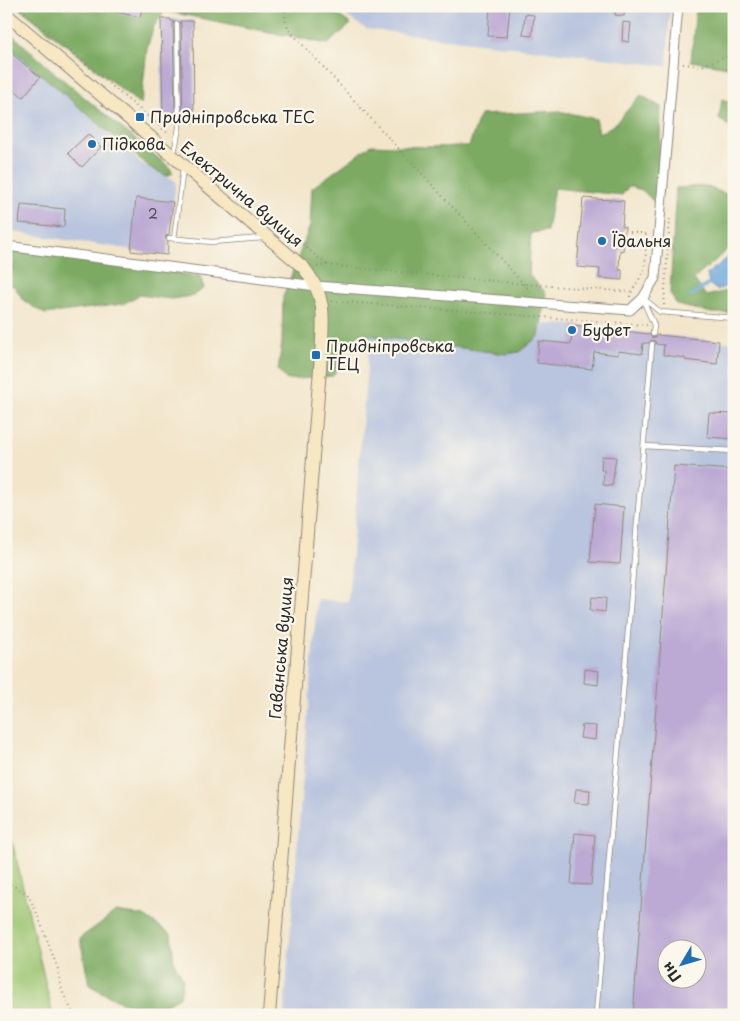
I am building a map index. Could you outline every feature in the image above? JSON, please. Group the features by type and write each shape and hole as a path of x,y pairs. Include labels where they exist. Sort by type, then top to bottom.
{"street":[{"path":"6,246 316,286 630,310 643,298 655,278 678,6"},
{"name":"Електрична вулиця","path":"6,14 304,268 316,286"},
{"name":"Гаванська вулиця","path":"269,1015 321,356 323,314 316,286"}],"lane":[{"path":"427,7 436,6"},
{"path":"173,157 179,128 177,24"},
{"path":"183,166 172,238 212,242 267,237"},
{"path":"643,298 660,312 734,318"},
{"path":"643,298 654,325 653,334"},
{"path":"596,1015 652,344"},
{"path":"644,446 734,451"}],"path":[{"path":"285,8 286,22 289,30 542,304"},
{"path":"674,62 702,66 720,58 734,56"},
{"path":"630,232 660,234"},
{"path":"630,310 630,292 640,281 645,268 646,234"},
{"path":"321,301 654,325"},
{"path":"6,882 27,893 36,910 58,969 62,991 74,1015"}],"shaded area":[{"path":"331,6 670,6 667,66 366,29"},
{"path":"161,18 194,20 195,123 162,122"},
{"path":"6,42 141,163 176,181 167,255 6,231"},
{"path":"371,317 573,325 734,343 734,1015 284,1015 317,599 348,602"}],"green space":[{"path":"17,6 324,6 351,24 328,44 165,11 154,26 147,48 141,105"},
{"path":"696,6 734,6 734,68 691,61"},
{"path":"6,29 56,74 169,167 173,173 167,176 151,168 123,145 6,44"},
{"path":"641,95 661,107 659,177 662,193 654,202 642,190 629,186 622,195 554,188 547,231 531,233 529,275 546,293 539,336 519,352 506,354 359,334 348,348 333,376 287,380 278,370 282,342 283,297 310,226 312,188 371,145 469,146 480,115 559,111 596,119 599,133 614,125"},
{"path":"722,99 734,104 734,130 719,119"},
{"path":"705,186 734,197 734,244 694,279 706,296 731,290 734,287 734,313 712,313 677,305 670,293 676,188"},
{"path":"6,250 167,270 200,276 204,288 193,296 171,299 139,295 123,304 45,314 24,301 14,286 6,284"},
{"path":"6,815 53,1015 6,1015"},
{"path":"116,912 144,916 171,934 174,962 183,979 180,997 153,1011 118,1001 89,985 80,938"}],"water":[{"path":"734,253 734,283 717,290 709,284 707,274"}],"building":[{"path":"106,6 134,6 142,8 140,17 106,10"},
{"path":"490,6 510,6 507,37 488,36"},
{"path":"616,6 625,6 624,16 615,15"},
{"path":"525,14 534,15 532,36 523,35"},
{"path":"161,19 171,19 171,21 174,21 175,121 163,121"},
{"path":"180,21 193,21 194,122 183,121"},
{"path":"623,22 631,23 629,42 622,41"},
{"path":"6,49 40,77 23,97 6,83"},
{"path":"88,134 101,147 82,167 68,153"},
{"path":"136,198 173,202 169,234 165,237 168,242 167,255 131,251"},
{"name":"Їдальня","path":"583,198 624,201 622,227 625,227 623,251 620,250 619,270 622,270 622,280 599,278 600,269 577,267"},
{"path":"21,205 65,209 64,227 19,223"},
{"path":"573,325 649,334 652,338 657,335 719,341 717,364 663,355 664,345 656,344 652,340 648,343 643,343 642,354 618,351 618,355 594,352 592,369 537,363 539,341 571,344"},
{"path":"709,413 734,414 734,439 707,437"},
{"path":"602,456 616,457 612,486 603,485 604,470 601,470"},
{"path":"674,466 734,470 734,1015 633,1015"},
{"path":"595,504 624,507 620,564 590,562"},
{"path":"592,597 606,598 605,612 590,610"},
{"path":"585,669 599,671 598,685 584,683"},
{"path":"582,725 596,726 595,740 580,738"},
{"path":"576,789 590,790 589,804 574,803"},
{"path":"575,833 595,835 591,885 571,884"}],"waterway":[{"path":"691,296 711,282"}],"place":[{"name":"Придніпровська ТЕС","path":"140,117"},
{"name":"Підкова","path":"92,144"},
{"name":"Їдальня","path":"602,241"},
{"name":"Буфет","path":"572,330"},
{"name":"Придніпровська ТЕЦ","path":"316,355"}]}
